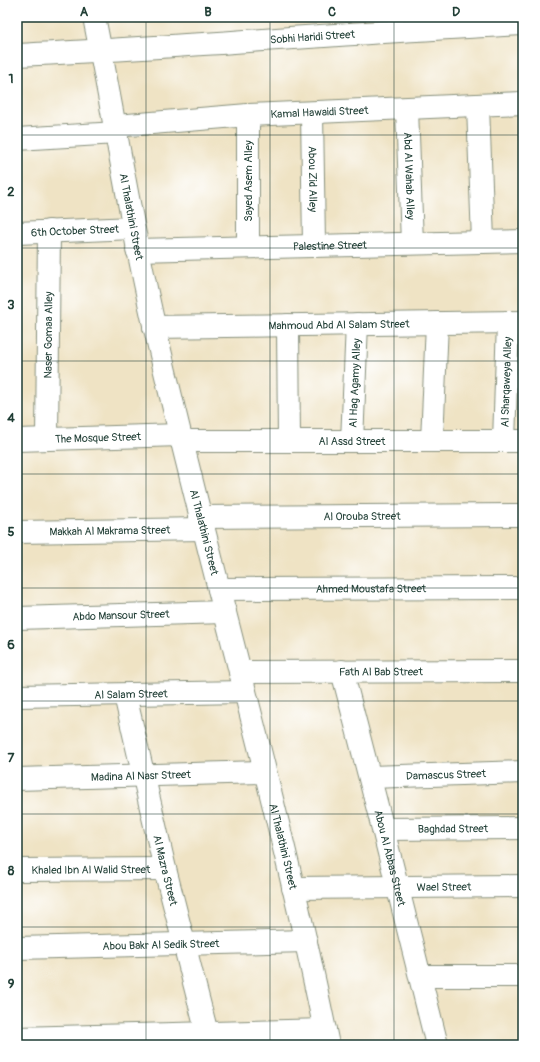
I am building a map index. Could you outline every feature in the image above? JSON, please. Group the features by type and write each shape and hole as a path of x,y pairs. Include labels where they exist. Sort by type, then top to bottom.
{"street":[{"name":"Al Thalathini Street","path":"94,17 137,250 154,327 265,772 306,941 327,1038"},
{"name":"Sobhi Haridi Street","path":"17,55 101,51 447,27 523,24"},
{"name":"Kamal Hawaidi Street","path":"17,139 116,130 248,115 523,103"},
{"path":"478,106 483,242"},
{"name":"Abd Al Wahab Alley","path":"407,109 412,243"},
{"name":"Abou Zid Alley","path":"312,113 314,245"},
{"name":"Sayed Asem Alley","path":"248,115 248,247"},
{"name":"6th October Street","path":"17,233 133,228"},
{"name":"Naser Gomaa Alley","path":"47,439 49,231"},
{"name":"Palestine Street","path":"137,250 523,240"},
{"name":"Mahmoud Abd Al Salam Street","path":"154,327 515,322"},
{"name":"Al Sharqaweya Alley","path":"514,441 515,322"},
{"path":"432,441 436,323"},
{"name":"Al Hag Agamy Alley","path":"352,441 357,324"},
{"path":"288,325 289,441"},
{"name":"The Mosque Street","path":"17,440 181,438"},
{"name":"Al Assd Street","path":"181,438 289,441 514,441"},
{"name":"Al Orouba Street","path":"202,523 523,515"},
{"name":"Makkah Al Makrama Street","path":"17,532 202,523"},
{"name":"Ahmed Moustafa Street","path":"219,589 523,588"},
{"name":"Abdo Mansour Street","path":"17,618 225,612"},
{"name":"Fath Al Bab Street","path":"242,682 342,671 523,671"},
{"name":"Abou Al Abbas Street","path":"342,671 384,829 437,1045"},
{"name":"Al Salam Street","path":"17,696 124,695 242,682"},
{"name":"Al Mazra Street","path":"124,695 164,869 208,1039"},
{"name":"Madina Al Nasr Street","path":"17,779 142,774 265,772"},
{"name":"Damascus Street","path":"370,777 523,772"},
{"name":"Baghdad Street","path":"384,829 523,828"},
{"name":"Khaled Ibn Al Walid Street","path":"17,870 164,869"},
{"name":"Wael Street","path":"293,888 523,886"},
{"name":"Abou Bakr Al Sedik Street","path":"17,948 306,941"},
{"path":"420,976 523,976"},
{"path":"17,1038 327,1038"}]}
